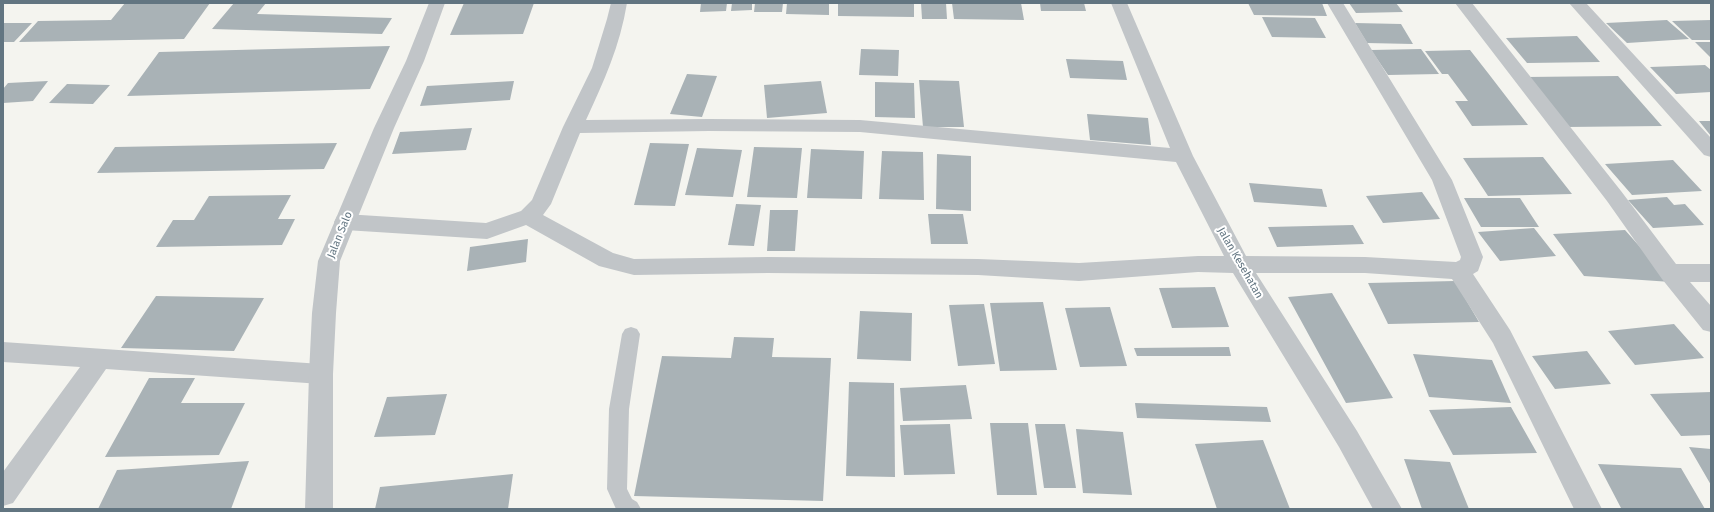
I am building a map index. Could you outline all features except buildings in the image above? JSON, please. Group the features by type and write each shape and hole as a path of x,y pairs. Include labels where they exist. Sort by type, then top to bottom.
{"street":[{"name":"Jalan Salo","path":"319,509 320,374 329,261 384,128 415,61 437,3"},
{"path":"345,222 487,231 528,216 542,204 573,126 601,68 616,19 618,3"},
{"name":"Jalan Kesehatan","path":"1119,3 1183,156 1239,264 1348,439 1388,509"},
{"path":"528,216 607,260 634,266 970,267 1079,272 1198,264 1239,264 1365,265 1459,271 1470,265 1472,257 1442,180 1335,3"},
{"path":"1463,3 1614,196 1670,273 1711,323"},
{"path":"1577,3 1711,150"},
{"path":"573,126 860,126 1183,156"},
{"path":"1459,271 1502,337 1588,509"},
{"path":"1670,273 1711,273"},
{"path":"3,352 99,360 320,374"},
{"path":"3,494 99,360"}],"lane":[{"path":"630,509 625,506 617,489 619,409 631,334"}]}
